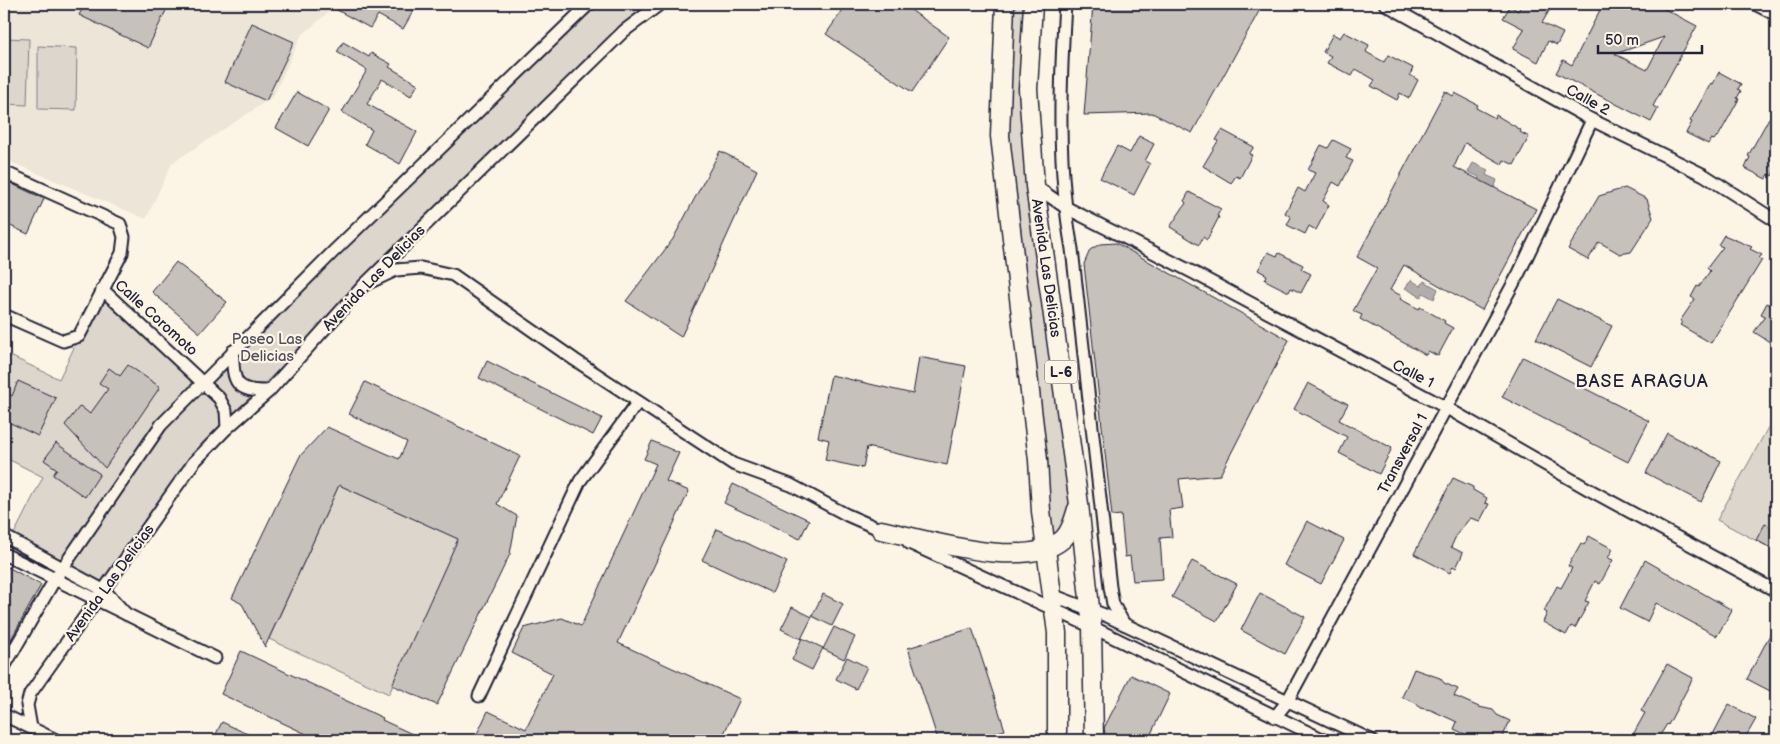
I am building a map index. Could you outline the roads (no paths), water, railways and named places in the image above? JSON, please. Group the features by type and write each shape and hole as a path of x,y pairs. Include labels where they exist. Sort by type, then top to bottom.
{"main road":[{"name":"Avenida Las Delicias","path":"1005,4 1000,136 1057,633 1057,740"},
{"name":"Avenida Las Delicias","path":"1033,4 1028,90 1035,186 1079,504 1092,627 1094,740"},
{"name":"L-6","path":"881,530 988,552 1020,555 1046,550 1064,539 1073,524 1079,504"}],"street":[{"path":"4,667 55,579 161,425 233,351 589,4"},
{"name":"Avenida Las Delicias","path":"31,728 27,705 30,694 105,591 194,462 227,428 269,391 364,285 624,31 660,4"},
{"path":"1065,4 1059,96 1065,208 1072,249 1110,587 1113,604 1124,624"},
{"name":"Calle 2","path":"1385,4 1592,120 1704,175 1776,221"},
{"path":"1758,4 1776,13"},
{"name":"Transversal 1","path":"1275,717 1287,702 1519,272 1592,120"},
{"path":"4,172 120,224 124,237 122,253 102,289"},
{"name":"Calle 1","path":"1035,186 1065,208 1194,273 1445,407 1588,489 1776,591"},
{"path":"364,285 396,270 422,268 453,275 638,402 733,464 791,485 847,515 1053,603 1092,627 1324,740"},
{"name":"Calle Coromoto","path":"4,315 63,341 70,341 79,336 102,289 204,381 224,403 227,428"},
{"path":"233,351 233,368 236,382 247,391 269,391"},
{"path":"479,696 580,481 638,402"},
{"path":"4,536 105,591 126,614"},
{"path":"4,554 214,658"},
{"path":"1053,603 1089,609 1124,624 1371,740"},
{"path":"4,715 56,740"}],"district":[{"name":"BASE ARAGUA","path":"1642,381"}],"park label":[{"name":"Paseo Las Delicias","path":"267,348"}]}
